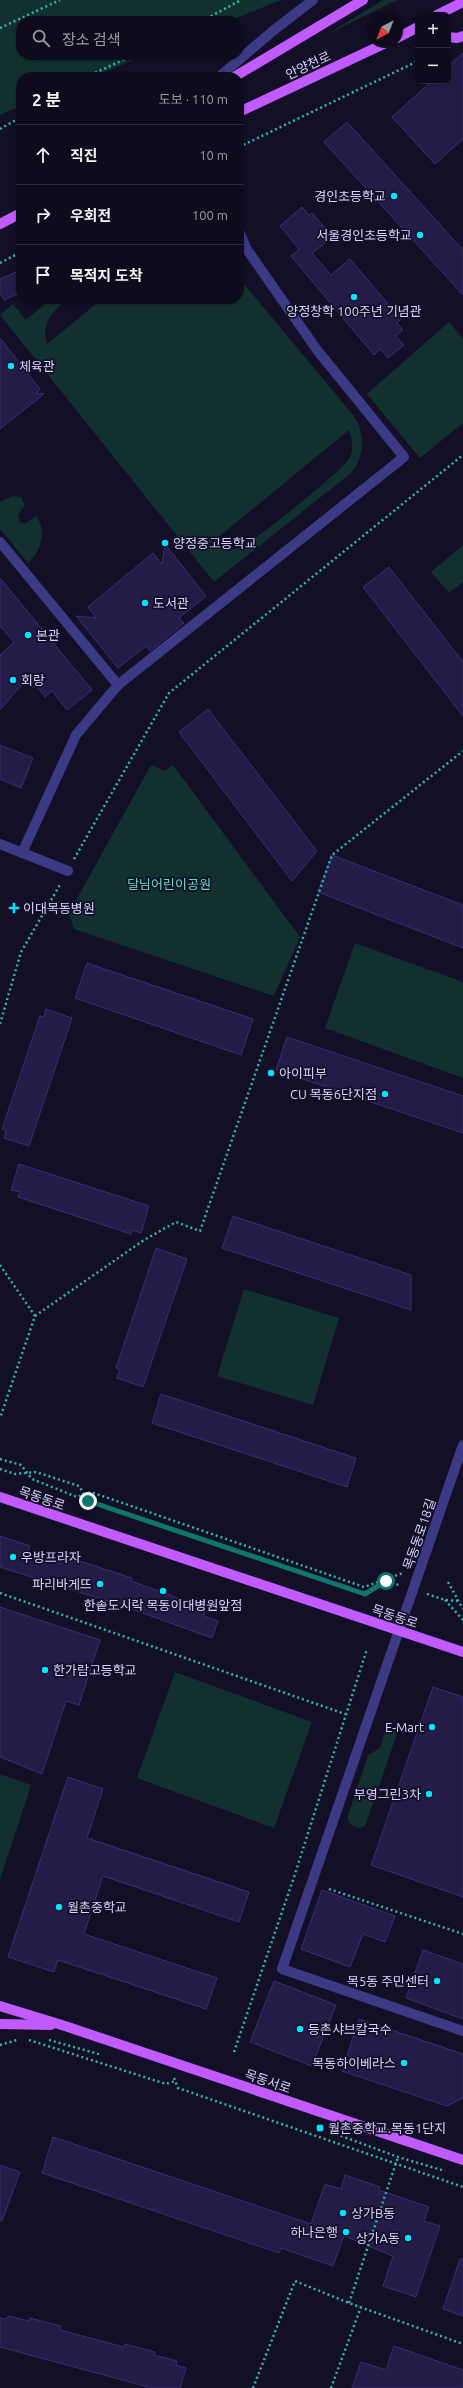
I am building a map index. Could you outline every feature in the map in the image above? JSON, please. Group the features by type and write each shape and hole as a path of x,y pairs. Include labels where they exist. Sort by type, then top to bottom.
{"main road":[{"path":"242,72 363,0"},
{"path":"443,12 463,2"},
{"path":"403,35 415,30"},
{"path":"451,37 457,38 463,36"},
{"name":"안양천로","path":"244,110 375,48"},
{"path":"0,224 16,216"},
{"name":"목동동로","path":"0,1497 463,1652"},
{"name":"목동서로","path":"0,2006 65,2026 463,2160"},
{"name":"목동서로","path":"0,2024 65,2026"}],"street":[{"path":"244,56 313,0"},
{"path":"225,72 239,60"},
{"path":"22,853 76,735 118,685 404,457 317,350 244,243"},
{"path":"0,542 118,685"},
{"path":"0,844 68,871"},
{"name":"목동동로18길","path":"463,1445 282,1969 463,2031"}],"path":[{"path":"26,16 60,0"},
{"path":"211,16 241,0"},
{"path":"0,28 16,21"},
{"path":"97,72 123,60"},
{"path":"244,146 415,62"},
{"path":"0,129 16,119"},
{"path":"0,262 16,254"},
{"path":"0,1024 21,952 170,693 463,455"},
{"path":"0,1418 35,1316 144,1240 176,1222 200,1231 332,855 463,751"},
{"path":"0,1265 35,1316"},
{"path":"0,1458 21,1465 32,1479 78,1497 91,1492 364,1587 386,1581"},
{"path":"0,1469 15,1474 36,1472 79,1486 88,1501 365,1594 386,1581 405,1572"},
{"path":"448,1582 463,1609"},
{"path":"0,1593 345,1714"},
{"path":"458,1601 445,1600 463,1620"},
{"path":"234,2052 294,1877 367,1649"},
{"path":"329,1889 463,1934"},
{"path":"8,2037 22,2036"},
{"path":"25,2039 166,2084 180,2080"},
{"path":"44,2039 105,2056"},
{"path":"0,2045 19,2040"},
{"path":"174,2076 178,2088 463,2187"},
{"path":"334,2134 398,2157 448,2172"},
{"path":"349,2303 398,2157"},
{"path":"253,2388 295,2281 349,2303 463,2344"},
{"path":"331,2388 361,2307"}],"green space":[{"path":"0,0 281,0 241,16 16,16 16,60 134,60 104,72 16,72 16,108 0,115"},
{"path":"383,0 397,0 373,12 367,12 367,15 326,35"},
{"path":"244,284 353,415 362,437 359,459 351,473 214,582 0,315 13,304 26,320 45,304 62,304 49,318 45,330 47,344 96,304 244,304","holes":["349,430 352,443 350,457 334,475 282,518 251,541 242,547 228,550 210,544"]},
{"path":"449,322 463,339 463,423 420,458 367,394"},
{"path":"13,496 21,497 25,505 18,515 20,522 24,524 36,516 42,528 39,547 28,563 0,529 0,502"},
{"path":"463,545 463,582 449,593 431,572"},
{"name":"달님어린이공원","path":"151,765 165,771 173,765 300,937 274,996 74,929 69,913"},
{"path":"355,943 463,982 463,1078 325,1028"},
{"path":"244,1289 339,1318 313,1405 217,1376"},
{"path":"175,1672 312,1722 274,1828 137,1778"},
{"path":"390,1726 396,1728 398,1731 365,1826 359,1828 352,1826 348,1820 348,1816 368,1755 380,1748 386,1728"},
{"path":"0,1774 31,1785 0,1879"}],"building":[{"path":"463,53 463,139 435,164 392,117 429,84 451,84 451,63"},
{"name":"경인초등학교","path":"347,122 463,250 463,295 324,142"},
{"name":"양정창학 100주년 기념관","path":"302,207 309,215 312,213 326,229 322,232 329,240 312,253 331,275 350,259 401,319 397,323 403,330 396,336 404,345 388,358 381,349 374,355 291,256 299,249 280,226"},
{"path":"16,272 16,294 4,300 0,292 0,279"},
{"name":"체육관","path":"0,338 40,389 36,393 44,394 0,429"},
{"name":"도서관","path":"165,544 206,596 179,618 184,623 150,651 146,646 118,668 76,616 96,618 88,607 153,553 162,564"},
{"path":"389,567 463,662 463,716 363,587"},
{"name":"본관","path":"0,578 92,690 67,710 52,691 45,697 29,676 0,710 0,655 14,642 0,626"},
{"path":"208,709 317,851 292,881 179,732"},
{"path":"0,745 33,758 21,788 0,779"},
{"path":"332,855 463,905 463,948 318,892"},
{"path":"87,963 253,1019 241,1055 75,998"},
{"path":"46,1009 72,1018 29,1146 4,1138 6,1131 2,1129 40,1016 44,1017"},
{"path":"287,1037 463,1096 463,1133 276,1070"},
{"path":"19,1164 149,1206 141,1233 132,1230 131,1234 18,1197 20,1192 11,1190"},
{"path":"233,1216 411,1275 411,1310 222,1248"},
{"path":"156,1248 187,1259 143,1387 117,1378 120,1370 116,1368"},
{"path":"161,1394 356,1458 347,1487 152,1423"},
{"path":"0,1536 30,1546 27,1553 59,1564 62,1555 132,1578 131,1581 205,1608 204,1616 218,1621 212,1638 123,1606 0,1567"},
{"name":"한가람고등학교","path":"0,1607 100,1640 79,1705 66,1701 42,1774 0,1757"},
{"name":"부영그린3차","path":"433,1687 463,1697 463,1897 371,1865"},
{"name":"월촌중학교","path":"68,1777 103,1789 87,1838 249,1892 239,1922 103,1876 84,1934 217,1978 206,2009 58,1960 54,1972 8,1957"},
{"path":"322,1890 395,1916 385,1942 363,1934 350,1967 301,1949"},
{"name":"목5동 주민센터","path":"423,1950 463,1964 463,2019 406,1998"},
{"path":"274,1981 336,2005 312,2066 250,2042"},
{"name":"목동하이베라스","path":"359,2019 463,2054 463,2098 447,2106 342,2071"},
{"path":"53,2137 311,2224 325,2184 341,2189 345,2175 380,2187 379,2190 429,2207 424,2221 440,2226 416,2297 383,2286 393,2256 344,2236 333,2266 281,2248 279,2253 42,2173"},
{"path":"0,2165 20,2172 2,2221 0,2221"},
{"path":"460,2259 463,2259 463,2316 443,2309"},
{"path":"8,2316 29,2321 30,2318 61,2326 60,2330 124,2347 125,2344 155,2352 154,2355 177,2361 176,2365 186,2368 180,2388 152,2388 0,2347 0,2318 7,2319"},
{"path":"394,2346 463,2370 463,2388 352,2388 361,2362 386,2370"}],"place":[{"name":"경인초등학교","path":"394,196"},
{"name":"서울경인초등학교","path":"420,235"},
{"name":"양정창학 100주년 기념관","path":"354,297"},
{"name":"체육관","path":"11,366"},
{"name":"양정중고등학교","path":"165,543"},
{"name":"도서관","path":"145,603"},
{"name":"본관","path":"28,635"},
{"name":"회랑","path":"13,680"},
{"name":"이대목동병원","path":"14,908"},
{"name":"아이피부","path":"271,1073"},
{"name":"CU 목동6단지점","path":"385,1094"},
{"name":"우방프라자","path":"13,1557"},
{"name":"파리바게뜨","path":"100,1584"},
{"name":"한솥도시락 목동이대병원앞점","path":"163,1591"},
{"name":"한가람고등학교","path":"45,1670"},
{"name":"E-Mart","path":"432,1727"},
{"name":"부영그린3차","path":"429,1794"},
{"name":"월촌중학교","path":"59,1907"},
{"name":"목5동 주민센터","path":"437,1981"},
{"name":"등촌샤브칼국수","path":"300,2029"},
{"name":"목동하이베라스","path":"404,2063"},
{"name":"월촌중학교.목동1단지","path":"320,2128"},
{"name":"상가B동","path":"343,2213"},
{"name":"하나은행","path":"346,2232"},
{"name":"상가A동","path":"408,2238"}],"route":[{"path":"88,1501 365,1594 386,1581"}]}
